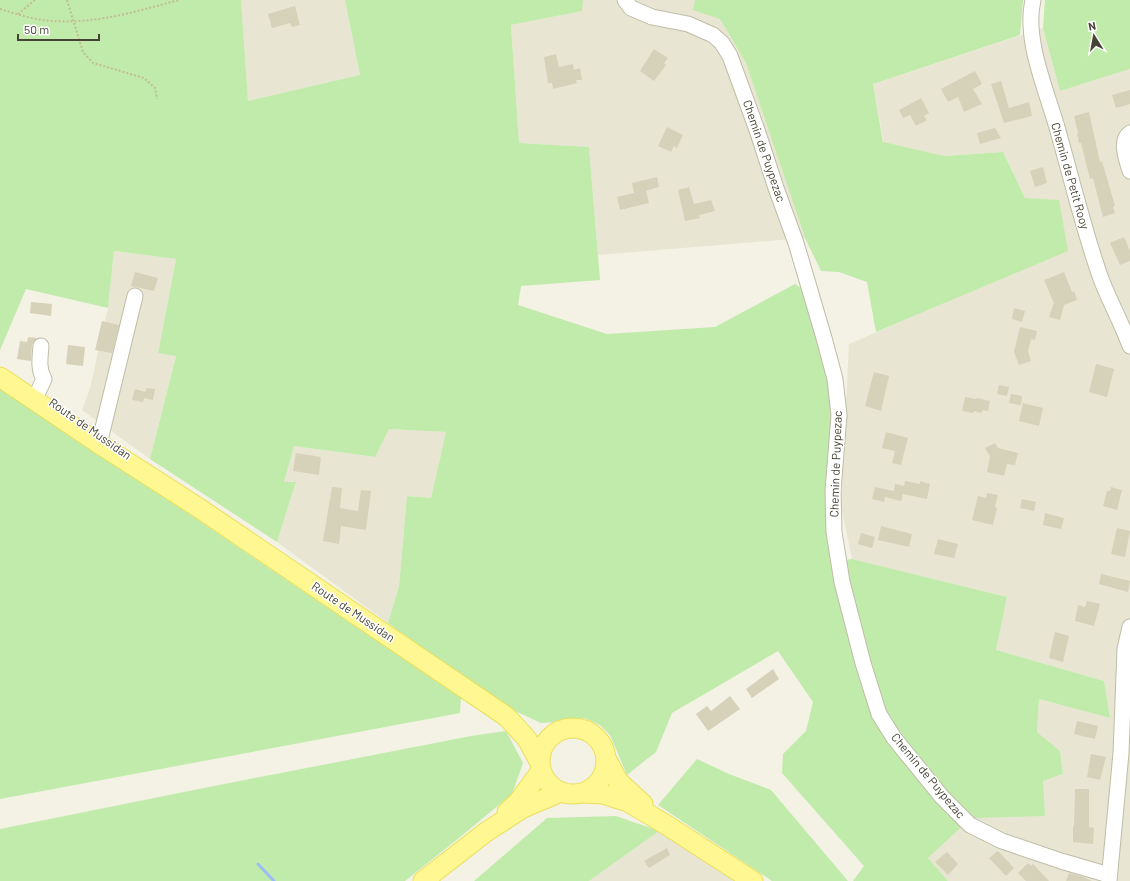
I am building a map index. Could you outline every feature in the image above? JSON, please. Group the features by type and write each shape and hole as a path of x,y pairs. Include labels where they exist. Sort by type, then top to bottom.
{"main road":[{"name":"Route de Mussidan","path":"0,366 38,392 100,439 199,508 507,717 534,728 558,732"},
{"name":"Route de Mussidan","path":"0,377 100,439"},
{"name":"Route de Mussidan","path":"507,717 527,739 540,766"},
{"path":"486,832 518,802 540,766 541,752 545,743 553,734 564,729 575,728 586,731 596,737 603,746 606,758 618,781 665,824"},
{"path":"582,793 591,789 598,783 605,771 606,758"},
{"path":"540,766 548,783 561,792 572,794 603,794 628,802 753,881"},
{"path":"423,881 486,832 523,808 561,792"}],"street":[{"name":"Chemin de Puypezac","path":"625,0 631,8 652,17 688,24 713,35 722,43 730,56 758,130 776,188 796,243 835,379 839,415 833,491 834,532 842,582 863,663 879,714 899,744 942,797 970,825 1002,841 1109,878"},
{"name":"Chemin de Petit Rooy","path":"1033,0 1031,8 1032,46 1056,126 1082,223 1102,280 1130,345"},
{"path":"1130,133 1127,135 1124,145 1130,171"},
{"path":"100,439 135,296"},
{"path":"38,392 44,379 41,374 39,362 41,346"},
{"path":"1109,878 1121,753 1125,649 1130,627"}],"path":[{"path":"18,14 35,0"},
{"path":"67,0 83,52 93,63 144,78 155,88 157,99"},
{"path":"0,9 42,20 73,21 105,19 179,0"}],"shaded area":[{"path":"241,0 345,0 360,75 248,101"},
{"path":"583,0 727,0 720,19 746,63 805,238 598,255 589,147 519,143 511,25 582,11"},
{"path":"1043,28 1060,91 1130,69 1130,881 948,881 928,858 971,818 1043,781 1063,774 1060,751 1037,732 1039,699 1110,718 1104,681 996,650 1007,597 852,559 841,506 849,344 1068,250 1025,198 1003,152 944,156 884,143 873,84"},
{"path":"114,251 176,259 158,352 176,355 150,459 82,410 90,388 108,308"},
{"path":"389,429 446,432 431,498 407,496 399,586 388,623 277,542 296,483 284,482 294,446 374,457"},
{"path":"659,831 742,881 589,881"}],"green space":[{"path":"0,0 241,0 248,101 360,75 345,0 583,0 582,11 511,25 519,143 589,147 600,280 521,286 518,305 607,334 715,327 795,284 801,288 827,369 833,415 826,502 833,562 852,559 1007,597 996,650 1104,681 1110,718 1039,699 1037,732 1060,751 1063,774 1043,781 1045,816 971,818 928,858 948,881 853,881 864,866 782,773 783,754 806,731 813,702 778,651 672,713 656,752 627,775 610,735 600,725 584,718 541,723 502,705 388,623 399,586 407,496 431,498 446,432 389,429 375,457 294,446 284,482 296,482 277,542 150,459 176,356 158,353 176,259 114,251 108,308 26,289 0,350"},
{"path":"695,0 1023,0 1020,35 873,84 883,142 944,156 1003,152 1025,198 1059,200 1068,251 876,332 867,282 839,272 821,271 805,238 746,63 720,19 693,10"},
{"path":"1045,0 1130,0 1130,69 1060,91 1043,28"},
{"path":"0,386 461,698 460,713 0,799"},
{"path":"506,731 523,763 512,794 405,881 0,881 0,829 471,736"},
{"path":"697,759 729,774 771,790 848,881 772,881 658,805"},
{"path":"616,816 659,831 589,881 474,881 547,818"}],"building":[{"path":"295,6 300,25 292,27 290,23 272,28 268,14"},
{"path":"654,49 668,58 664,63 666,65 654,81 640,71"},
{"path":"556,54 559,67 573,64 574,70 580,68 582,80 576,80 577,83 553,89 552,83 548,83 544,57"},
{"path":"975,71 982,84 973,89 982,104 964,112 958,97 948,102 941,89"},
{"path":"1001,81 1009,108 1029,102 1032,116 1004,123 991,84"},
{"path":"1130,90 1130,104 1116,108 1112,95"},
{"path":"921,98 929,113 924,116 927,120 916,126 910,115 903,118 899,110"},
{"path":"1089,112 1100,162 1102,161 1115,206 1113,207 1115,213 1103,217 1093,178 1090,179 1081,143 1079,143 1074,116"},
{"path":"667,127 683,135 677,148 674,146 671,152 658,146"},
{"path":"995,128 1001,138 980,144 977,133"},
{"path":"1043,167 1047,183 1035,187 1030,171"},
{"path":"657,177 659,187 646,191 649,203 620,210 617,197 634,193 632,183"},
{"path":"689,187 694,204 711,200 715,211 699,215 700,218 685,221 678,190"},
{"path":"1124,237 1130,251 1130,261 1120,265 1110,243"},
{"path":"135,272 158,278 154,291 131,286"},
{"path":"1064,272 1077,300 1064,305 1060,320 1049,317 1054,303 1044,280"},
{"path":"31,302 52,304 51,316 30,313"},
{"path":"1014,308 1025,311 1022,322 1012,319"},
{"path":"102,321 119,325 112,353 95,350"},
{"path":"1020,327 1037,331 1035,340 1031,339 1028,351 1031,361 1019,365 1014,352"},
{"path":"28,337 37,338 32,345 31,361 17,359 20,341 27,342"},
{"path":"68,345 85,347 83,366 66,364"},
{"path":"1096,364 1114,369 1107,397 1089,392"},
{"path":"874,372 889,376 881,411 865,406"},
{"path":"999,385 1009,387 1007,396 997,394"},
{"path":"147,388 155,389 153,400 144,398 143,402 132,400 135,389 145,392"},
{"path":"1011,394 1022,396 1021,405 1009,403"},
{"path":"965,397 990,401 988,411 983,410 981,413 974,411 973,413 962,411"},
{"path":"1023,403 1043,408 1039,426 1019,421"},
{"path":"886,432 908,438 901,465 892,463 895,451 882,448"},
{"path":"995,443 998,448 1018,453 1015,465 1007,464 1004,476 987,472 990,456 985,448"},
{"path":"296,453 321,457 319,475 293,471"},
{"path":"905,481 920,484 920,481 930,484 927,499 903,494 901,501 885,497 884,502 872,499 875,487 894,491 895,484 904,486"},
{"path":"332,487 342,488 340,508 358,511 361,490 371,491 366,530 341,526 339,544 323,541"},
{"path":"1111,487 1122,490 1117,510 1103,506 1107,491 1110,491"},
{"path":"987,493 998,495 993,525 972,520 978,496 986,498"},
{"path":"1022,499 1036,502 1034,511 1020,508"},
{"path":"1045,513 1064,518 1061,529 1043,525"},
{"path":"881,526 912,534 909,547 878,540"},
{"path":"1117,528 1130,531 1125,557 1111,554"},
{"path":"861,533 875,537 872,548 858,544"},
{"path":"938,539 958,544 954,558 934,554"},
{"path":"1101,574 1130,581 1128,592 1099,584"},
{"path":"1087,601 1100,604 1094,626 1075,621 1078,605 1085,607"},
{"path":"1055,632 1069,636 1063,662 1049,658"},
{"path":"773,669 779,679 752,698 746,689"},
{"path":"730,696 740,709 708,731 696,714 707,706 711,711"},
{"path":"1077,721 1098,726 1095,739 1074,734"},
{"path":"1091,754 1106,757 1100,780 1087,777"},
{"path":"1075,789 1089,789 1089,827 1094,828 1093,844 1073,842"},
{"path":"667,848 670,855 649,868 644,861"},
{"path":"998,851 1014,868 1006,876 989,858"},
{"path":"947,852 958,864 948,875 935,862"},
{"path":"1028,863 1031,866 1033,864 1049,881 1026,881 1018,873"},
{"path":"1069,873 1081,876 1092,881 1066,881"}],"waterway":[{"path":"258,864 274,881"}]}
